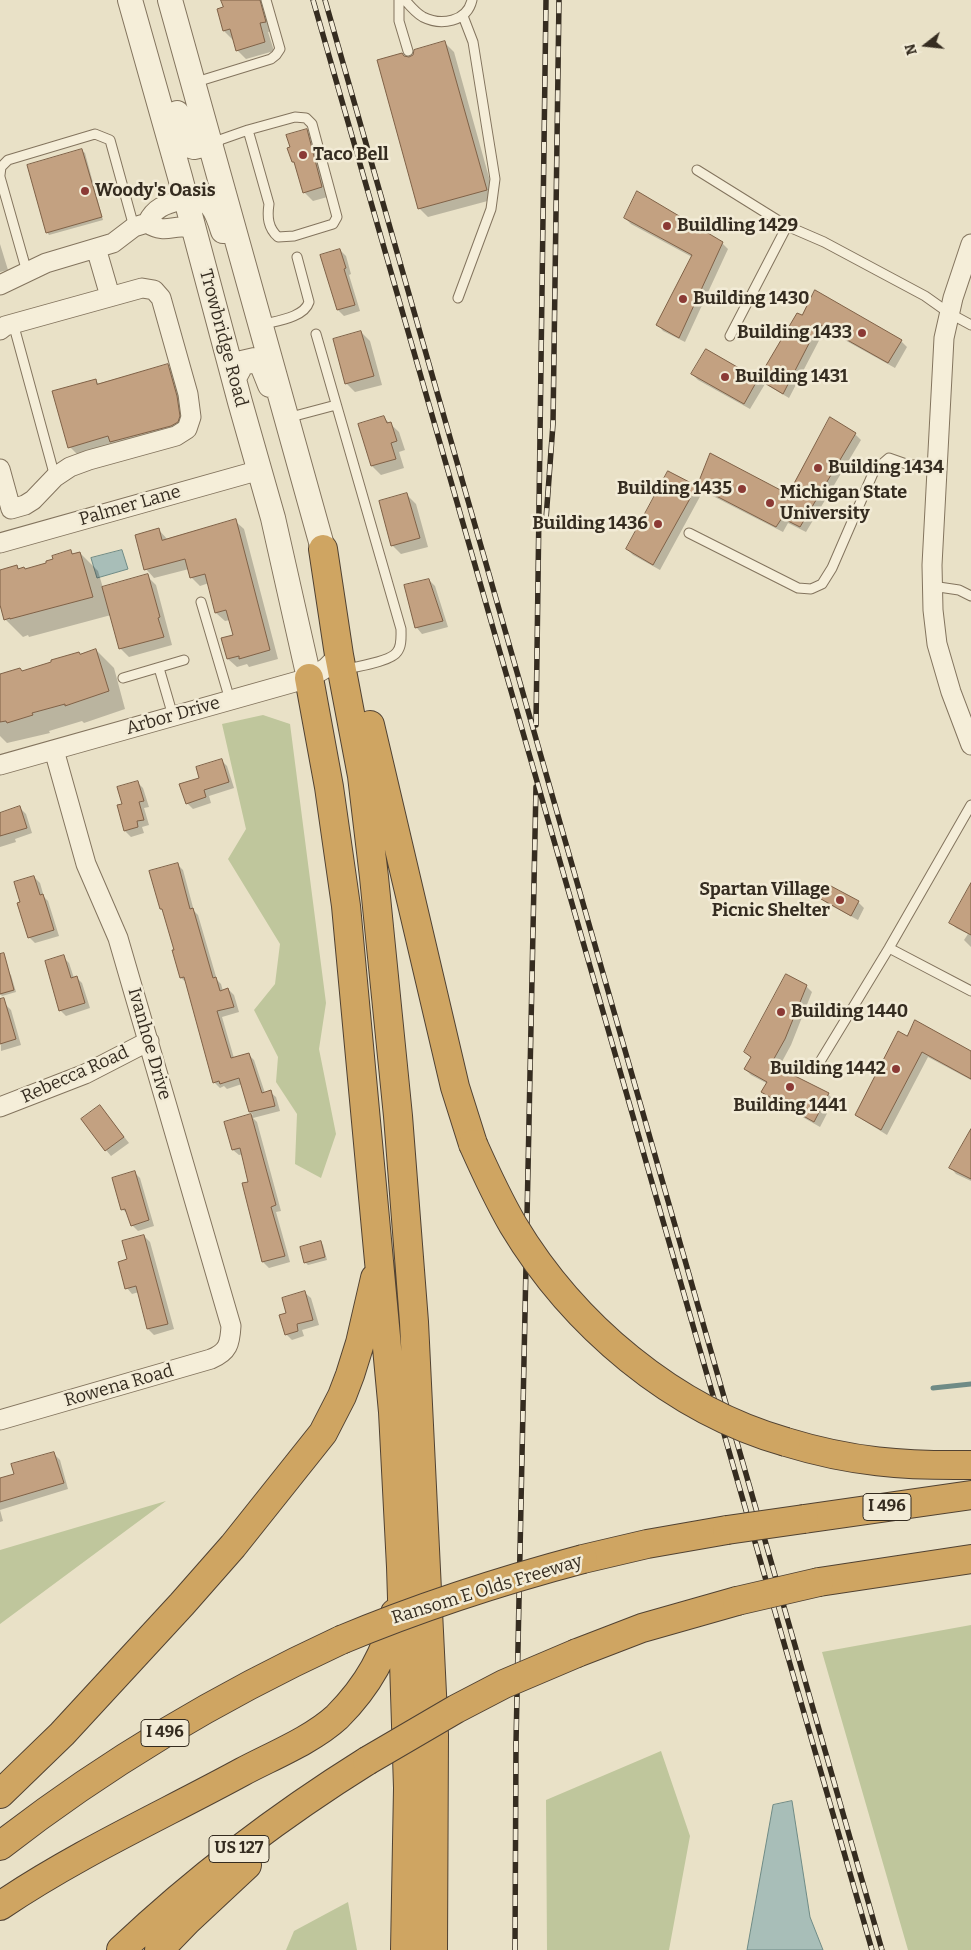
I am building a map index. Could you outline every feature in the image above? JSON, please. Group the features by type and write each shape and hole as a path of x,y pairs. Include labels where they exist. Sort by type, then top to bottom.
{"highway":[{"path":"323,549 348,661 440,1015 455,1087 473,1144 502,1204 524,1241 554,1283 601,1334 640,1367 699,1406 756,1432 808,1449 868,1461 925,1466 971,1466"},
{"path":"348,661 374,877 398,1116 414,1322 434,1735 433,1950"},
{"path":"309,678 329,787 346,906 394,1422 402,1567 408,1788 405,1950"},
{"path":"0,1794 62,1734 188,1597 233,1546 323,1433 342,1396 350,1375 360,1343 379,1262"},
{"path":"386,1324 414,1322"},
{"name":"Ransom E Olds Freeway","path":"0,1846 52,1806 151,1741 242,1689 341,1640 386,1621 453,1597 583,1559 647,1544 727,1530 971,1495"},
{"path":"158,1950 223,1886 367,1762 420,1729 504,1684 642,1628 737,1601 819,1582 971,1559"},
{"path":"0,1906 73,1860 312,1735 337,1717 360,1690 381,1659 395,1615 402,1567"},
{"name":"US 127","path":"121,1950 198,1882 256,1836 312,1796 367,1762"}],"street":[{"name":"Trowbridge Road","path":"130,0 273,518 309,678"},
{"path":"159,0 177,66 200,107"},
{"path":"170,0 323,549"},
{"path":"140,37 167,29"},
{"path":"147,66 174,99 188,144 194,147 211,143"},
{"path":"0,285 46,263 113,243 140,225 158,207 186,199 203,199 213,207 218,215 239,287 260,325"},
{"path":"140,225 163,230 179,226 194,229"},
{"path":"971,244 949,313 944,338 936,464 932,586 937,644 951,692 971,745"},
{"path":"96,248 110,296"},
{"path":"0,469 6,511 25,505 33,500 55,477 70,467 176,436 187,429 191,417 188,394 161,298 154,290 142,288 110,296 6,327"},
{"path":"234,378 242,363 253,359 260,363 294,448"},
{"name":"Palmer Lane","path":"0,543 260,470"},
{"name":"Arbor Drive","path":"0,765 309,678 326,668 348,661"},
{"name":"Ivanhoe Drive","path":"54,750 86,864 118,938 149,1041 231,1326 230,1341"},
{"name":"Rebecca Road","path":"0,1107 85,1074 149,1041"},
{"name":"Rowena Road","path":"0,1420 211,1359 222,1354 230,1341"}],"lane":[{"path":"193,83 271,59 276,55 280,49 266,0"},
{"path":"399,0 399,22 408,52"},
{"path":"406,0 422,16 442,22 463,16 471,5 472,0"},
{"path":"458,298 491,209 495,179 473,42 463,16"},
{"path":"211,143 248,130 295,117 306,118 312,124 337,217 333,224 294,236 278,237 272,231 267,216 268,204 248,130"},
{"path":"27,272 0,176 1,167 8,160 95,134 103,136 110,140 140,225"},
{"path":"697,170 787,226 841,251 925,296 949,313 971,325"},
{"path":"730,336 787,226"},
{"path":"260,325 300,313 307,308 309,302 297,257"},
{"path":"6,327 55,477"},
{"path":"316,334 401,629 401,642 397,653 388,658 348,661"},
{"path":"286,418 336,405"},
{"path":"690,533 798,588 811,589 822,584 832,568 874,471 889,458 909,465 936,464"},
{"path":"932,586 959,590 971,596"},
{"path":"202,602 230,700"},
{"path":"123,678 184,660"},
{"path":"159,668 173,716"},
{"path":"821,1060 889,948 971,805"},
{"path":"889,948 971,991"}],"green space":[{"path":"263,715 290,724 326,1003 319,1049 336,1134 321,1178 295,1164 297,1114 276,1082 278,1057 254,1010 275,984 280,944 228,859 246,829 222,724"},
{"path":"166,1501 0,1624 0,1550"},
{"path":"971,1625 971,1950 908,1950 822,1652"},
{"path":"661,1751 690,1836 669,1950 547,1950 546,1800"},
{"path":"348,1902 357,1950 286,1950 294,1931"}],"water":[{"path":"122,550 128,569 97,578 91,558"},
{"path":"792,1801 810,1917 823,1950 747,1950 773,1805"}],"building":[{"path":"221,0 260,0 266,22 260,23 265,42 236,51 230,29 223,31 217,9 223,7"},
{"path":"445,41 487,190 418,209 377,60 402,53 404,56 409,57 413,55 414,50"},
{"name":"Taco Bell","path":"307,129 322,187 303,193 294,162 292,162 287,148 290,147 286,135"},
{"path":"82,149 102,217 46,233 27,165"},
{"path":"637,191 723,242 679,338 656,325 692,255 624,218"},
{"path":"340,249 355,305 337,310 320,255"},
{"path":"815,290 902,340 888,363 819,324 783,394 758,379 797,313 802,315"},
{"path":"361,331 374,376 345,384 333,339"},
{"name":"Building 1431","path":"706,349 758,379 744,404 691,374"},
{"path":"168,364 177,396 180,416 178,422 171,426 110,442 108,436 68,448 52,391 96,379 97,384"},
{"path":"384,416 387,423 391,422 397,441 391,443 396,459 371,466 358,424"},
{"path":"830,417 856,433 800,527 782,518 776,527 697,486 710,453 788,494"},
{"name":"Building 1436","path":"668,471 697,486 653,565 626,549"},
{"path":"407,493 420,538 391,546 379,501"},
{"path":"236,519 270,650 239,659 239,656 227,659 221,638 233,635 226,610 215,613 205,574 190,578 185,559 144,570 135,535 159,528 162,540"},
{"path":"71,550 72,554 80,552 93,597 4,620 0,605 0,570 17,565 18,569 24,567 25,569 46,563 46,561 53,559 52,556"},
{"path":"148,574 164,637 119,649 102,587"},
{"path":"429,579 443,621 415,628 404,585"},
{"path":"96,649 109,691 65,706 65,704 32,713 33,715 7,723 6,721 0,722 0,674 20,668 22,671 51,662 51,660"},
{"path":"222,759 229,782 204,790 206,797 186,804 179,784 199,778 196,767"},
{"path":"138,781 144,801 139,802 144,820 137,821 138,827 124,831 117,805 122,804 117,787"},
{"path":"20,806 27,828 0,836 0,813"},
{"path":"178,863 190,909 193,908 213,978 216,977 220,991 228,988 234,1007 217,1011 231,1058 249,1053 262,1093 271,1090 275,1106 249,1112 239,1078 220,1084 219,1081 213,1083 184,977 180,978 172,950 174,950 149,871"},
{"path":"34,876 40,895 43,894 54,930 28,938 17,903 20,902 14,882"},
{"path":"971,883 971,935 949,923"},
{"name":"Spartan Village Picnic Shelter","path":"829,885 859,901 851,916 821,899"},
{"path":"4,953 14,990 0,994 0,954"},
{"path":"64,955 71,978 77,976 85,1003 59,1011 45,961"},
{"path":"786,974 807,985 785,1039 771,1064 829,1093 814,1122 761,1092 767,1082 744,1069 751,1057 744,1052"},
{"path":"4,998 16,1039 0,1044 0,999"},
{"name":"Building 1442","path":"915,1020 971,1051 971,1079 922,1052 881,1130 855,1115 898,1031 907,1036"},
{"path":"100,1105 124,1137 105,1151 81,1119"},
{"path":"251,1114 276,1205 271,1207 285,1256 262,1262 242,1183 248,1182 240,1148 232,1150 224,1122"},
{"path":"971,1129 971,1179 949,1168"},
{"path":"135,1171 149,1220 131,1226 125,1209 121,1210 112,1178"},
{"path":"144,1235 168,1324 147,1329 136,1286 125,1289 118,1262 127,1259 122,1241"},
{"path":"321,1241 325,1257 304,1263 300,1247"},
{"path":"305,1291 313,1320 297,1324 298,1331 285,1335 279,1315 286,1313 282,1298"},
{"path":"54,1452 64,1483 0,1502 0,1478 14,1474 11,1464"}],"waterway":[{"path":"933,1388 971,1384"}],"railway":[{"path":"313,0 872,1950"},
{"path":"325,0 882,1950"},
{"path":"536,725 546,0"},
{"path":"546,519 553,424 559,0"},
{"path":"515,1950 516,1743 536,787"}],"place":[{"name":"Taco Bell","path":"303,155"},
{"name":"Woody's Oasis","path":"85,191"},
{"name":"Buildling 1429","path":"667,226"},
{"name":"Building 1430","path":"683,299"},
{"name":"Building 1433","path":"862,333"},
{"name":"Building 1431","path":"725,377"},
{"name":"Building 1434","path":"818,468"},
{"name":"Building 1435","path":"742,489"},
{"name":"Michigan State University","path":"770,503"},
{"name":"Building 1436","path":"658,524"},
{"name":"Spartan Village Picnic Shelter","path":"840,900"},
{"name":"Building 1440","path":"781,1012"},
{"name":"Building 1442","path":"896,1069"},
{"name":"Building 1441","path":"790,1087"}]}
